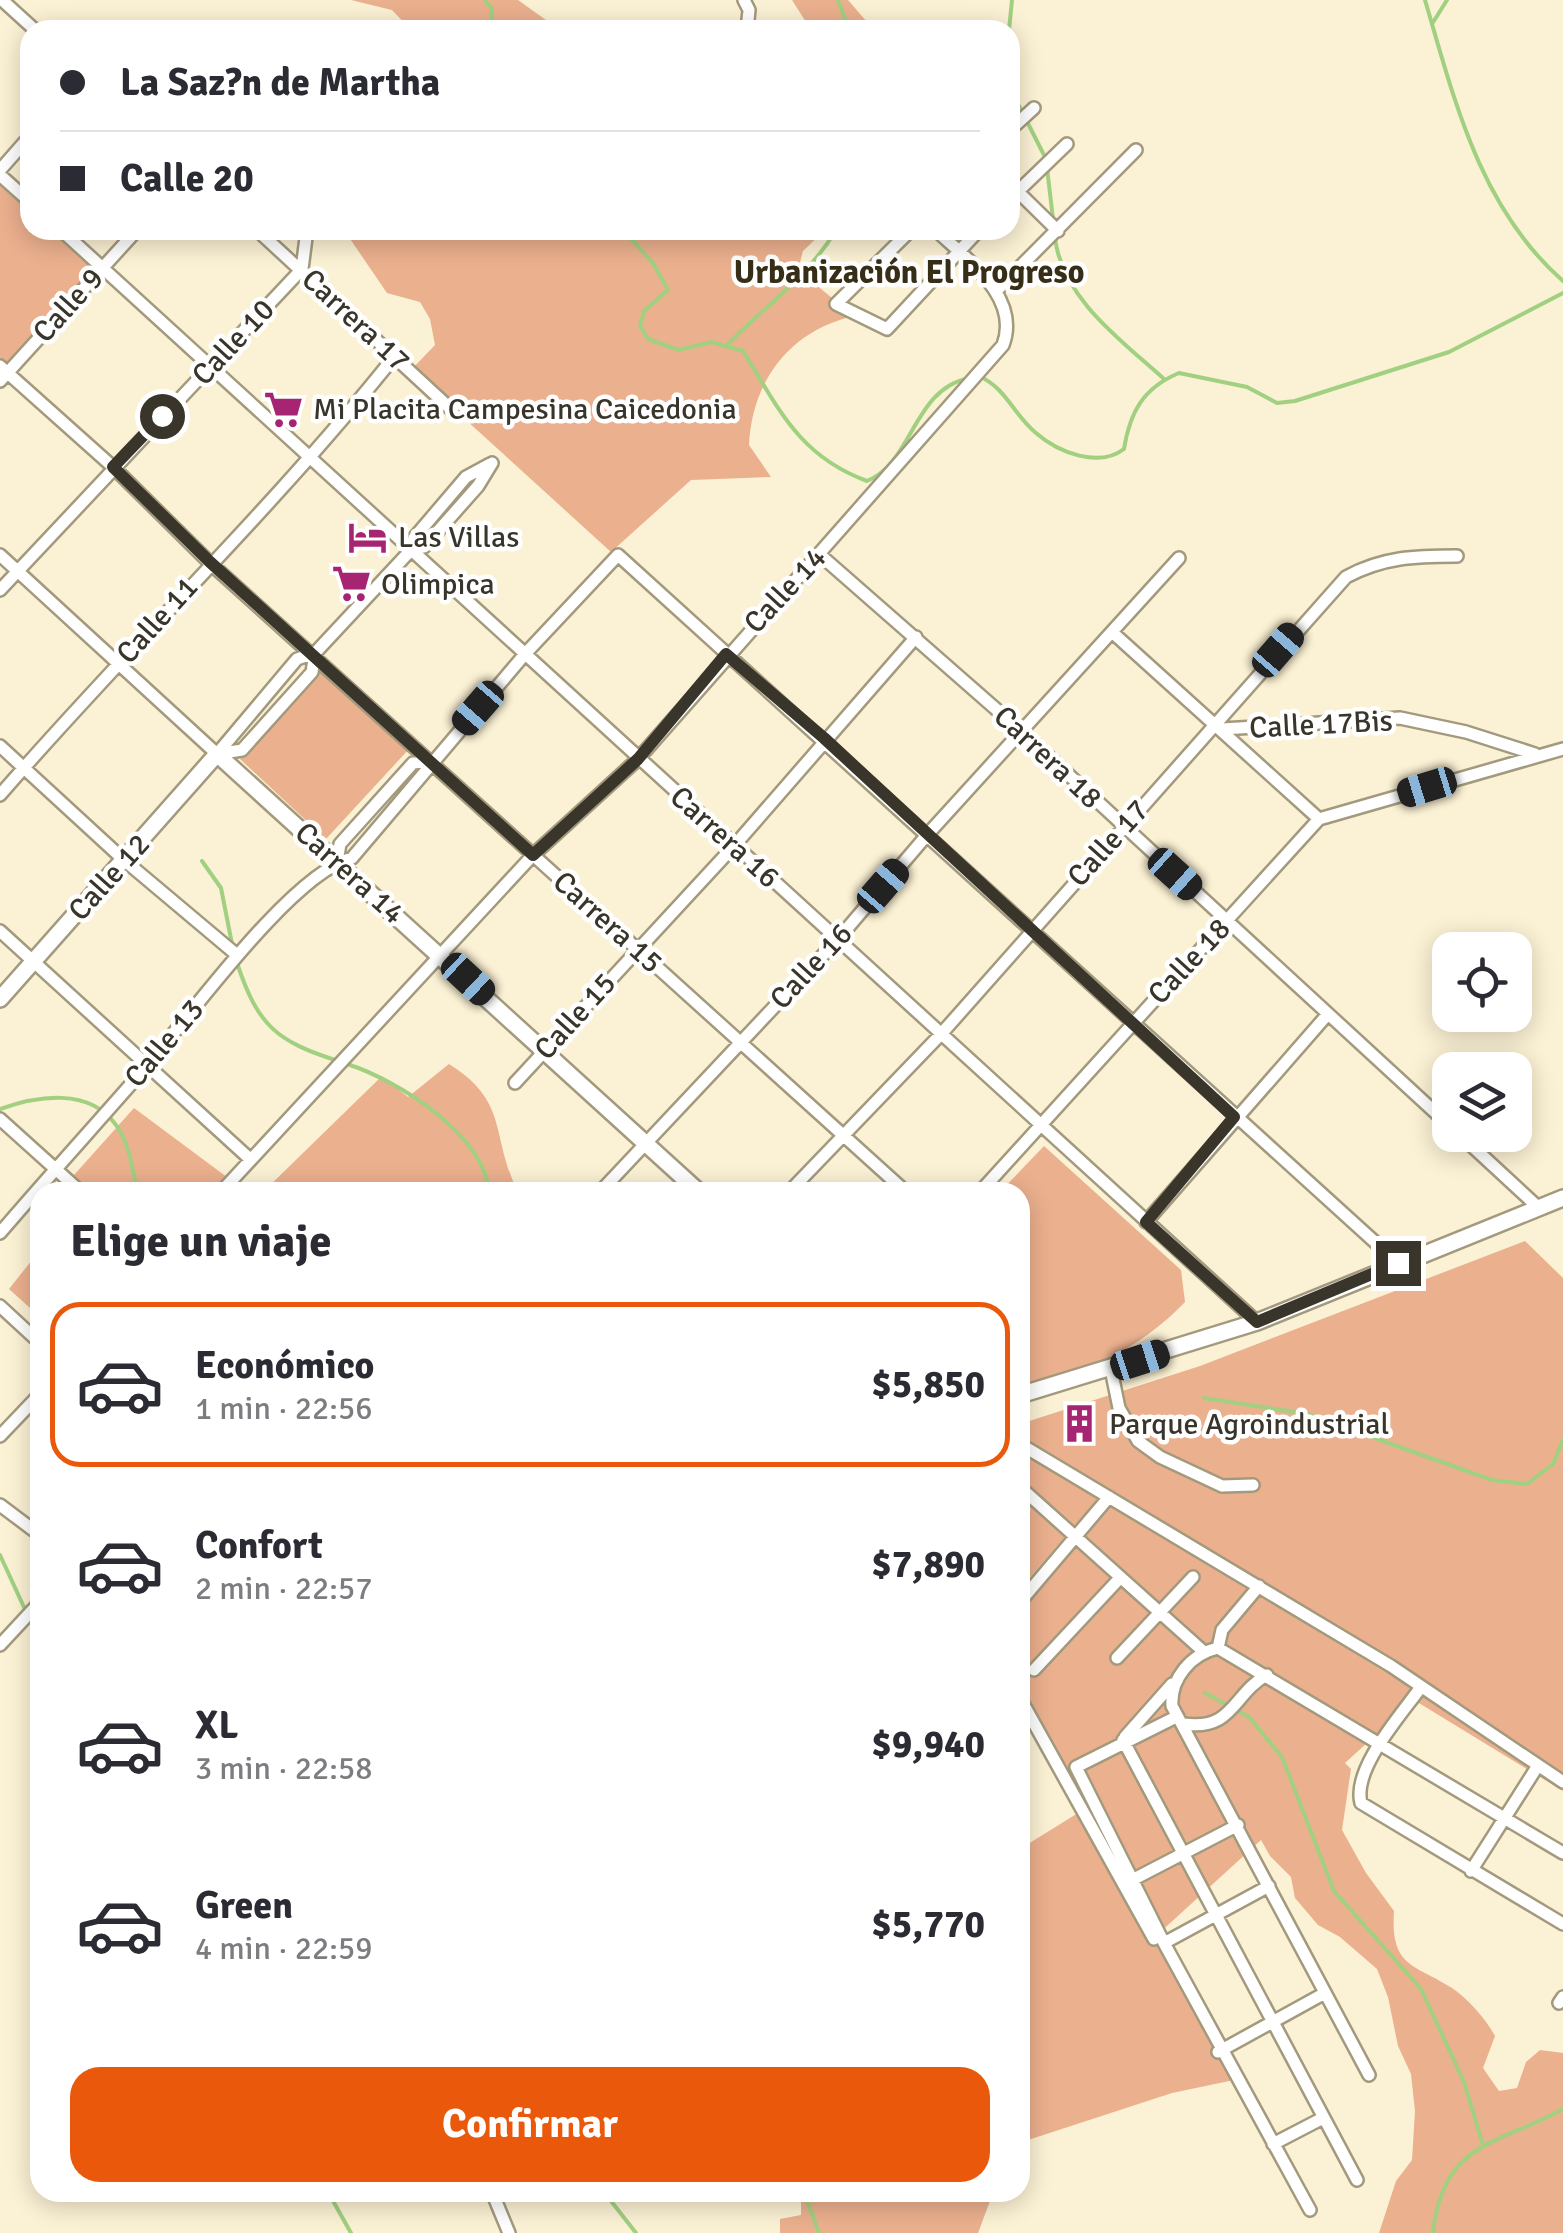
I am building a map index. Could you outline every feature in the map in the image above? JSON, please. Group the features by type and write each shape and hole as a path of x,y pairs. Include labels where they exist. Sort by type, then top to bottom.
{"main road":[{"name":"Calle 12","path":"0,999 217,754"},
{"name":"Carrera 14","path":"217,754 688,1182"},
{"path":"1030,1392 1257,1322 1563,1198"}],"street":[{"path":"2,0 25,20"},
{"path":"1020,121 1034,108"},
{"path":"1020,185 1067,144"},
{"path":"20,148 0,172 20,192"},
{"path":"946,240 998,290 1136,150"},
{"path":"1020,197 1058,232"},
{"name":"Carrera 16","path":"73,240 1257,1322"},
{"name":"Calle 9","path":"2,373 127,240"},
{"name":"Carrera 17","path":"269,240 453,411"},
{"path":"302,269 306,240"},
{"path":"901,240 836,304 887,328 969,240"},
{"name":"Calle 10","path":"0,590 302,269"},
{"name":"Calle 14","path":"230,1182 533,855 638,759 726,654 962,395 1003,344 1009,328 998,290"},
{"name":"Calle 11","path":"0,795 210,562 312,460 394,356"},
{"name":"Carrera 15","path":"2,373 113,467 210,562 895,1182"},
{"name":"Calle 12","path":"217,754 297,659 315,653 411,550 414,538 466,477 492,463 478,486 424,547 411,550"},
{"name":"Carrera 18","path":"818,554 1021,731 1432,1109"},
{"name":"Carrera 14","path":"0,555 217,754"},
{"name":"Calle 13","path":"45,1182 237,955 337,862 352,858 427,775 432,760 525,654 618,555 726,654"},
{"name":"Calle 17","path":"799,1182 942,1033 1030,930 1218,726 1346,577 1374,562 1403,556 1457,556"},
{"name":"Calle 16","path":"609,1182 839,938 927,834 1179,558"},
{"path":"1112,632 1319,819 1534,754 1563,749"},
{"name":"Calle 15","path":"514,1083 734,846 824,738 916,637"},
{"name":"Calle 12","path":"217,754 242,750 312,672 315,653"},
{"path":"726,654 824,738 1131,1024 1398,1263"},
{"name":"Calle 17Bis","path":"1218,726 1400,718 1466,732 1534,754"},
{"path":"0,746 124,860 237,955"},
{"name":"Calle 13","path":"337,862 340,844 413,763 432,760"},
{"name":"Calle 18","path":"990,1182 1044,1128 1131,1024 1319,819"},
{"path":"0,931 250,1160"},
{"path":"1146,1222 1328,1014"},
{"path":"0,1119 70,1182"},
{"path":"1478,1152 1539,1208"},
{"name":"Calle 13","path":"0,1233 30,1199"},
{"path":"0,1306 30,1334"},
{"path":"1111,1369 1118,1408 1138,1440 1160,1457 1222,1486 1254,1485"},
{"path":"0,1436 30,1404"},
{"path":"1030,1450 1421,1686 1563,1782"},
{"path":"1030,1497 1204,1652"},
{"path":"1030,1591 1109,1497"},
{"path":"0,1505 30,1528"},
{"path":"1117,1658 1194,1577"},
{"path":"1034,1670 1119,1580"},
{"path":"1218,1648 1222,1630 1259,1586"},
{"path":"0,1645 30,1613"},
{"path":"1122,1740 1204,1652 1218,1648 1247,1661 1563,1853"},
{"path":"1247,1661 1251,1684"},
{"path":"1194,1743 1203,1727 1232,1711 1251,1684 1267,1675"},
{"path":"1175,1681 1171,1692 1180,1721 1369,2075"},
{"path":"1421,1686 1362,1772 1357,1789 1361,1803 1563,1924"},
{"path":"1030,1716 1216,2054 1324,1993"},
{"path":"1203,1727 1180,1721 1122,1740 1076,1767 1164,1943 1310,2210"},
{"path":"1122,1740 1186,1852 1357,2180"},
{"path":"1471,1871 1537,1767"},
{"path":"1134,1879 1238,1824"},
{"path":"1164,1943 1269,1886"},
{"path":"1274,2144 1322,2118"},
{"path":"496,2202 508,2233"}],"shaded area":[{"path":"351,0 518,0 546,20 402,20 392,10"},
{"path":"792,0 848,0 865,20 805,20"},
{"path":"0,175 20,193 20,240 72,240 102,267 7,373 0,366"},
{"path":"351,240 815,240 803,251 798,270 854,316 811,333 779,361 767,379 752,421 749,445 771,477 691,480 611,552 411,370 435,345 430,319 420,302 387,293"},
{"path":"323,669 409,749 326,839 240,759"},
{"path":"449,1064 468,1078 490,1106 514,1182 273,1182 382,1076 408,1097"},
{"path":"134,1108 234,1182 82,1182 74,1175"},
{"path":"1044,1146 1181,1270 1185,1302 1149,1334 1109,1358 1030,1386 1030,1182 1010,1182"},
{"path":"1525,1241 1563,1278 1563,1791 1414,1700 1345,1763 1351,1769 1342,1830 1366,1873 1394,1911 1396,1944 1401,1954 1416,1968 1458,1993 1495,2036 1483,2068 1499,2091 1517,2088 1526,2062 1540,2050 1563,2053 1563,2233 1379,2233 1396,2181 1412,2160 1415,2111 1411,2074 1398,2046 1388,1997 1377,1969 1340,1937 1318,1925 1295,1898 1291,1877 1270,1856 1261,1840 1156,1936 1234,2080 1172,2093 1030,2139 1030,1843 1086,1808 1030,1701 1030,1602 1106,1508 1096,1501 1030,1577 1030,1421 1200,1366"},
{"path":"30,1263 30,1308 9,1289"},
{"path":"801,2202 990,2202 978,2233 780,2233 780,2219 801,2215"}],"waterway":[{"path":"485,0 492,9 491,20"},
{"path":"838,0 845,20"},
{"path":"1010,20 1012,0"},
{"path":"1425,0 1460,114 1491,187 1534,252 1563,281"},
{"path":"1432,24 1447,0"},
{"path":"1020,108 1046,159"},
{"path":"1047,168 1053,219"},
{"path":"1055,238 1060,260 1081,299 1163,378"},
{"path":"632,240 653,263 668,290 644,311 640,326 648,339 679,350 711,342 743,351 780,411 807,444 844,471 867,481 894,459 936,396 970,378"},
{"path":"728,344 800,276 830,240"},
{"path":"979,376 996,387 1045,440 1079,456 1103,457 1124,449 1140,403 1156,386 1179,373 1247,387 1277,403 1295,401 1449,352 1563,293"},
{"path":"202,861 221,888 233,949"},
{"path":"237,963 253,1002 272,1028 299,1046 338,1061"},
{"path":"347,1064 390,1083 435,1112 472,1150 487,1182"},
{"path":"0,1109 46,1098 92,1105 105,1113 121,1132 136,1182"},
{"path":"1204,1398 1307,1414 1492,1480 1527,1484 1553,1464 1563,1440"},
{"path":"0,1555 30,1620"},
{"path":"1205,1693 1249,1717 1282,1757 1334,1891 1421,1989 1464,2082 1483,2145"},
{"path":"1433,2233 1448,2180 1461,2163 1495,2140 1563,2109"},
{"path":"334,2202 351,2233"},
{"path":"612,2202 636,2233"},
{"path":"808,2202 819,2233"}],"place":[{"name":"Mi Placita Campesina Caicedonia","path":"283,409"},
{"name":"Las Villas","path":"368,537"},
{"name":"Olimpica","path":"351,584"},
{"name":"Parque Agroindustrial","path":"1079,1424"}],"district":[{"name":"Urbanización El Progreso","path":"909,272"}],"route":[{"path":"162,416 113,467 210,562 315,653 533,855 638,759 726,654 824,738 1234,1117 1146,1222 1257,1322 1398,1263"}]}
